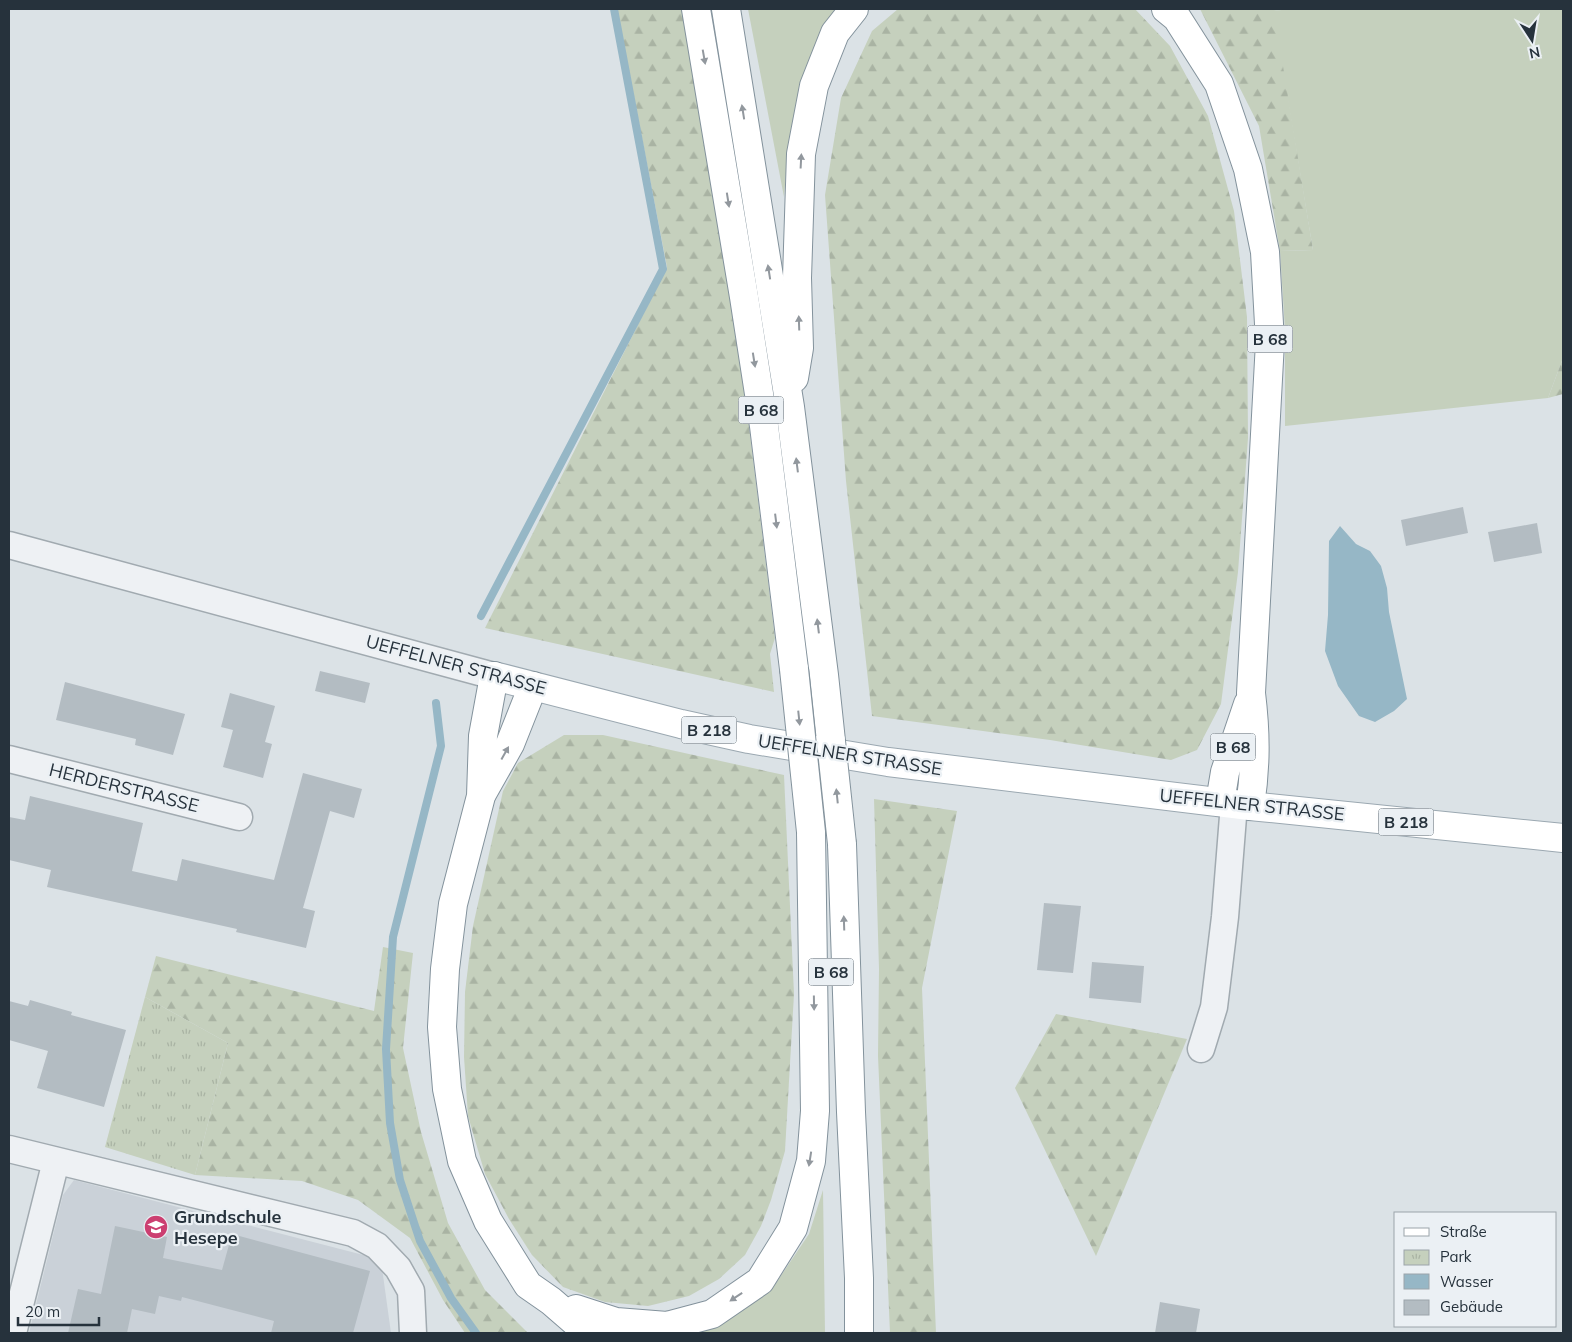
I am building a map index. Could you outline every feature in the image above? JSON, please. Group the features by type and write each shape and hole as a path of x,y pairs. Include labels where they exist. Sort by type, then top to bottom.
{"main road":[{"name":"B 68","path":"696,9 764,426 794,669 811,832 851,1112"},
{"name":"B 68","path":"726,9 790,406 824,675 842,844 859,1278 859,1333"},
{"name":"B 68","path":"790,406 799,348 797,278 801,154 814,86 835,33 854,9"},
{"name":"B 68","path":"1166,9 1177,18 1219,84 1248,168 1265,252 1270,342 1252,693 1225,772 1235,804"},
{"name":"UEFFELNER STRASSE","path":"494,676 749,740 888,762 1235,804 1563,838"},
{"path":"494,676 483,736 481,796 453,904 445,969 442,1027 447,1089 462,1161 488,1221 528,1285 551,1301 581,1327 596,1333"},
{"path":"481,796 510,744 533,686"},
{"path":"551,1301 616,1322 666,1326 712,1314 760,1281 793,1228 811,1161 816,1111 811,832"}],"street":[{"name":"UEFFELNER STRASSE","path":"9,545 494,676"},
{"name":"HERDERSTRASSE","path":"9,759 239,817"},
{"path":"1201,1049 1214,1007 1226,917 1235,804"},
{"path":"9,1149 353,1233 377,1246 398,1268 411,1291 413,1333"},
{"path":"13,1333 56,1162"}],"shaded area":[{"name":"Grundschule Hesepe","path":"74,1180 375,1258 382,1268 391,1333 29,1333 63,1195"}],"green space":[{"path":"617,9 685,9 736,320 775,638 770,654 774,692 485,628 667,267"},
{"path":"748,9 838,9 803,78 788,148 784,197"},
{"path":"898,9 1135,9 1170,46 1208,116 1234,211 1247,317 1248,438 1238,572 1221,704 1197,750 1171,760 1050,740 872,716 846,481 825,195 841,98 872,31"},
{"path":"1200,9 1289,9 1274,11 1313,250 1280,251 1259,126"},
{"path":"1289,9 1563,9 1563,358 1548,398 1285,426 1285,329 1280,251 1313,250 1273,11"},
{"path":"1563,358 1563,394 1548,398"},
{"path":"564,735 603,735 784,775 794,994 785,1151 771,1200 761,1226 745,1255 719,1279 689,1296 648,1306 605,1302 563,1287 532,1255 509,1219 485,1174 468,1116 464,1057 465,992 473,926 503,791 518,763"},
{"path":"874,799 957,811 922,988 936,1333 890,1333 878,1056 879,969"},
{"path":"383,947 413,953 403,1048 421,1132 448,1223 485,1290 528,1333 465,1333 443,1300 410,1238 358,1200 302,1181 195,1175 228,1043 145,997 156,956 374,1011"},
{"path":"145,997 228,1043 195,1175 105,1147"},
{"path":"1056,1014 1187,1039 1096,1256 1015,1088"},
{"path":"823,1190 825,1333 690,1333 719,1325 772,1289 809,1234"}],"water":[{"path":"1340,526 1356,544 1370,551 1381,566 1387,588 1389,612 1407,699 1394,711 1375,722 1359,716 1338,686 1325,651 1328,615 1329,541"}],"building":[{"path":"1463,507 1468,533 1406,546 1401,520"},
{"path":"1537,523 1542,553 1494,562 1488,532"},
{"path":"320,671 370,683 365,703 315,691"},
{"path":"65,682 185,714 173,755 135,745 136,739 56,720"},
{"path":"230,693 275,706 265,742 272,744 263,778 223,767 233,730 221,727"},
{"path":"303,773 362,789 354,818 330,811 303,908 315,911 306,948 236,932 237,929 47,887 51,870 9,860 9,817 25,820 30,796 143,823 132,871 177,881 182,859 274,880"},
{"path":"1044,903 1081,906 1073,973 1037,970"},
{"path":"1092,962 1144,966 1141,1003 1089,998"},
{"path":"30,1000 72,1012 71,1015 126,1030 104,1107 37,1088 48,1051 9,1040 9,1001 28,1006"},
{"path":"115,1226 167,1237 163,1258 222,1270 232,1234 370,1271 353,1333 271,1333 274,1321 182,1297 181,1301 159,1296 155,1314 132,1309 127,1333 68,1333 78,1289 101,1294"},
{"path":"1160,1302 1200,1309 1196,1333 1155,1333"}],"waterway":[{"path":"481,616 663,269 614,9"},
{"path":"436,703 441,746 393,937 386,1049 390,1123 400,1180 420,1241 451,1298 476,1333"}],"place":[{"name":"Grundschule Hesepe","path":"156,1227"}]}
